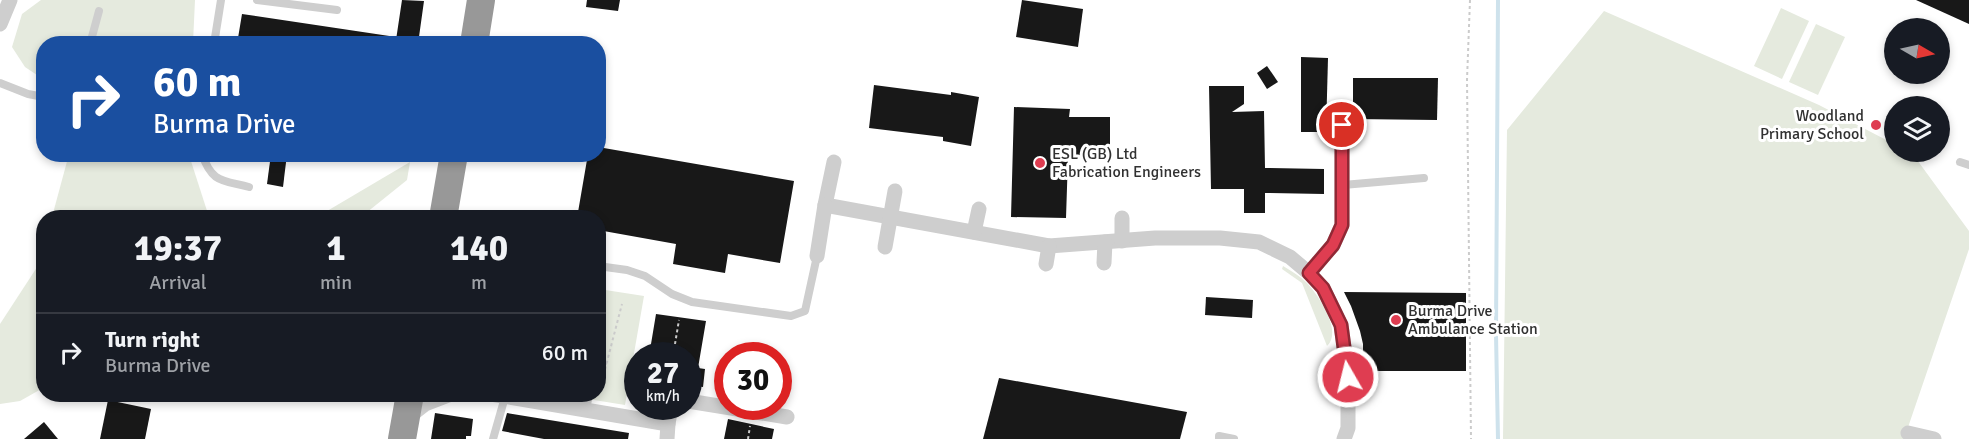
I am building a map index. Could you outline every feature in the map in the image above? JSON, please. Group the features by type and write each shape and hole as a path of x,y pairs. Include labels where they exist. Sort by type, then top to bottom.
{"highway":[{"path":"456,36 462,0"},
{"path":"475,36 482,0"},
{"path":"426,210 435,162"},
{"path":"444,210 453,162"},
{"path":"384,439 403,412"}],"street":[{"path":"0,24 10,0"},
{"path":"1309,273 1333,245 1342,225 1342,125"},
{"path":"817,256 834,162"},
{"path":"885,247 894,191"},
{"path":"825,205 1048,246 1155,238 1220,238 1259,242 1290,257 1309,273 1323,288 1341,325 1348,377 1348,428 1344,439"},
{"path":"974,232 979,209"},
{"path":"1122,218 1122,241"},
{"path":"1104,263 1105,242"},
{"path":"1046,264 1048,246"},
{"path":"403,412 430,402"},
{"path":"550,402 668,431"},
{"path":"1908,433 1934,439"}],"lane":[{"path":"215,36 221,0"},
{"path":"256,0 338,10"},
{"path":"92,36 99,11"},
{"path":"0,83 36,96"},
{"path":"205,162 208,170 216,178 249,187"},
{"path":"1960,162 1969,165"},
{"path":"1343,185 1424,178"},
{"path":"606,267 627,270 645,276 672,294 692,302 791,316 805,311 817,256"},
{"path":"493,439 497,402"},
{"path":"586,410 588,402"},
{"path":"1219,439 1220,436 1234,439"}],"path":[{"path":"1470,0 1467,80 1471,439"},
{"path":"606,367 622,304"},
{"path":"675,342 679,320"}],"shaded area":[{"path":"41,0 195,0 193,36 36,36 36,74 25,67 12,47 22,14"},
{"path":"1781,8 1809,21 1782,79 1754,66"},
{"path":"1604,11 1819,105 1884,139 1884,162 1919,162 1969,231 1969,249 1904,439 1503,439 1507,130"},
{"path":"1816,24 1845,37 1818,95 1789,82"},
{"path":"67,162 191,162 207,210 54,210"},
{"path":"410,162 407,180 370,210 329,210"},
{"path":"1283,266 1307,283 1328,314 1332,332 1327,346 1302,283 1282,269"},
{"path":"36,269 36,392 20,401 0,404 0,324"},
{"path":"606,290 644,296 636,342 624,342 624,405 606,402"}],"building":[{"path":"402,0 424,1 419,36 397,36"},
{"path":"587,0 620,0 618,11 586,7"},
{"path":"1022,0 1083,9 1078,47 1016,37"},
{"path":"1916,0 1969,0 1969,24"},
{"path":"242,14 389,36 238,36"},
{"path":"1301,57 1328,58 1326,132 1301,132"},
{"path":"1267,66 1278,82 1267,89 1257,73"},
{"path":"1353,78 1438,78 1437,120 1353,119"},
{"path":"874,85 979,97 971,146 943,141 943,137 869,128"},
{"path":"1209,86 1244,86 1244,104 1232,112 1264,111 1265,168 1324,169 1324,194 1265,193 1265,213 1244,213 1244,189 1211,189"},
{"name":"ESL (GB) Ltd Fabrication Engineers","path":"1014,107 1070,109 1069,117 1110,117 1110,156 1068,157 1066,218 1011,217"},
{"path":"606,148 794,181 780,263 728,254 725,273 673,264 676,244 606,231 606,210 578,210 587,162 606,162"},
{"path":"270,162 286,162 283,187 267,184"},
{"path":"1344,292 1466,293 1466,371 1363,371 1363,344 1360,331"},
{"path":"1206,297 1253,300 1252,318 1205,315"},
{"path":"656,314 706,321 702,344 702,342 651,342"},
{"path":"702,369 705,369 702,387"},
{"path":"999,378 1187,412 1180,439 983,439"},
{"path":"108,402 151,409 145,439 100,439"},
{"path":"435,413 473,419 471,436 466,436 466,439 431,439"},
{"path":"507,413 629,433 628,439 544,439 502,431"},
{"path":"728,420 774,429 772,439 724,439"},
{"path":"44,422 58,439 24,439"}],"waterway":[{"path":"1498,0 1496,334 1498,439"}],"place":[{"name":"Woodland Primary School","path":"1876,125"},
{"name":"ESL (GB) Ltd Fabrication Engineers","path":"1040,163"},
{"name":"Burma Drive Ambulance Station","path":"1396,320"}],"route":[{"path":"1342,125 1342,225 1333,245 1309,273 1323,288 1341,325 1348,377"}]}
